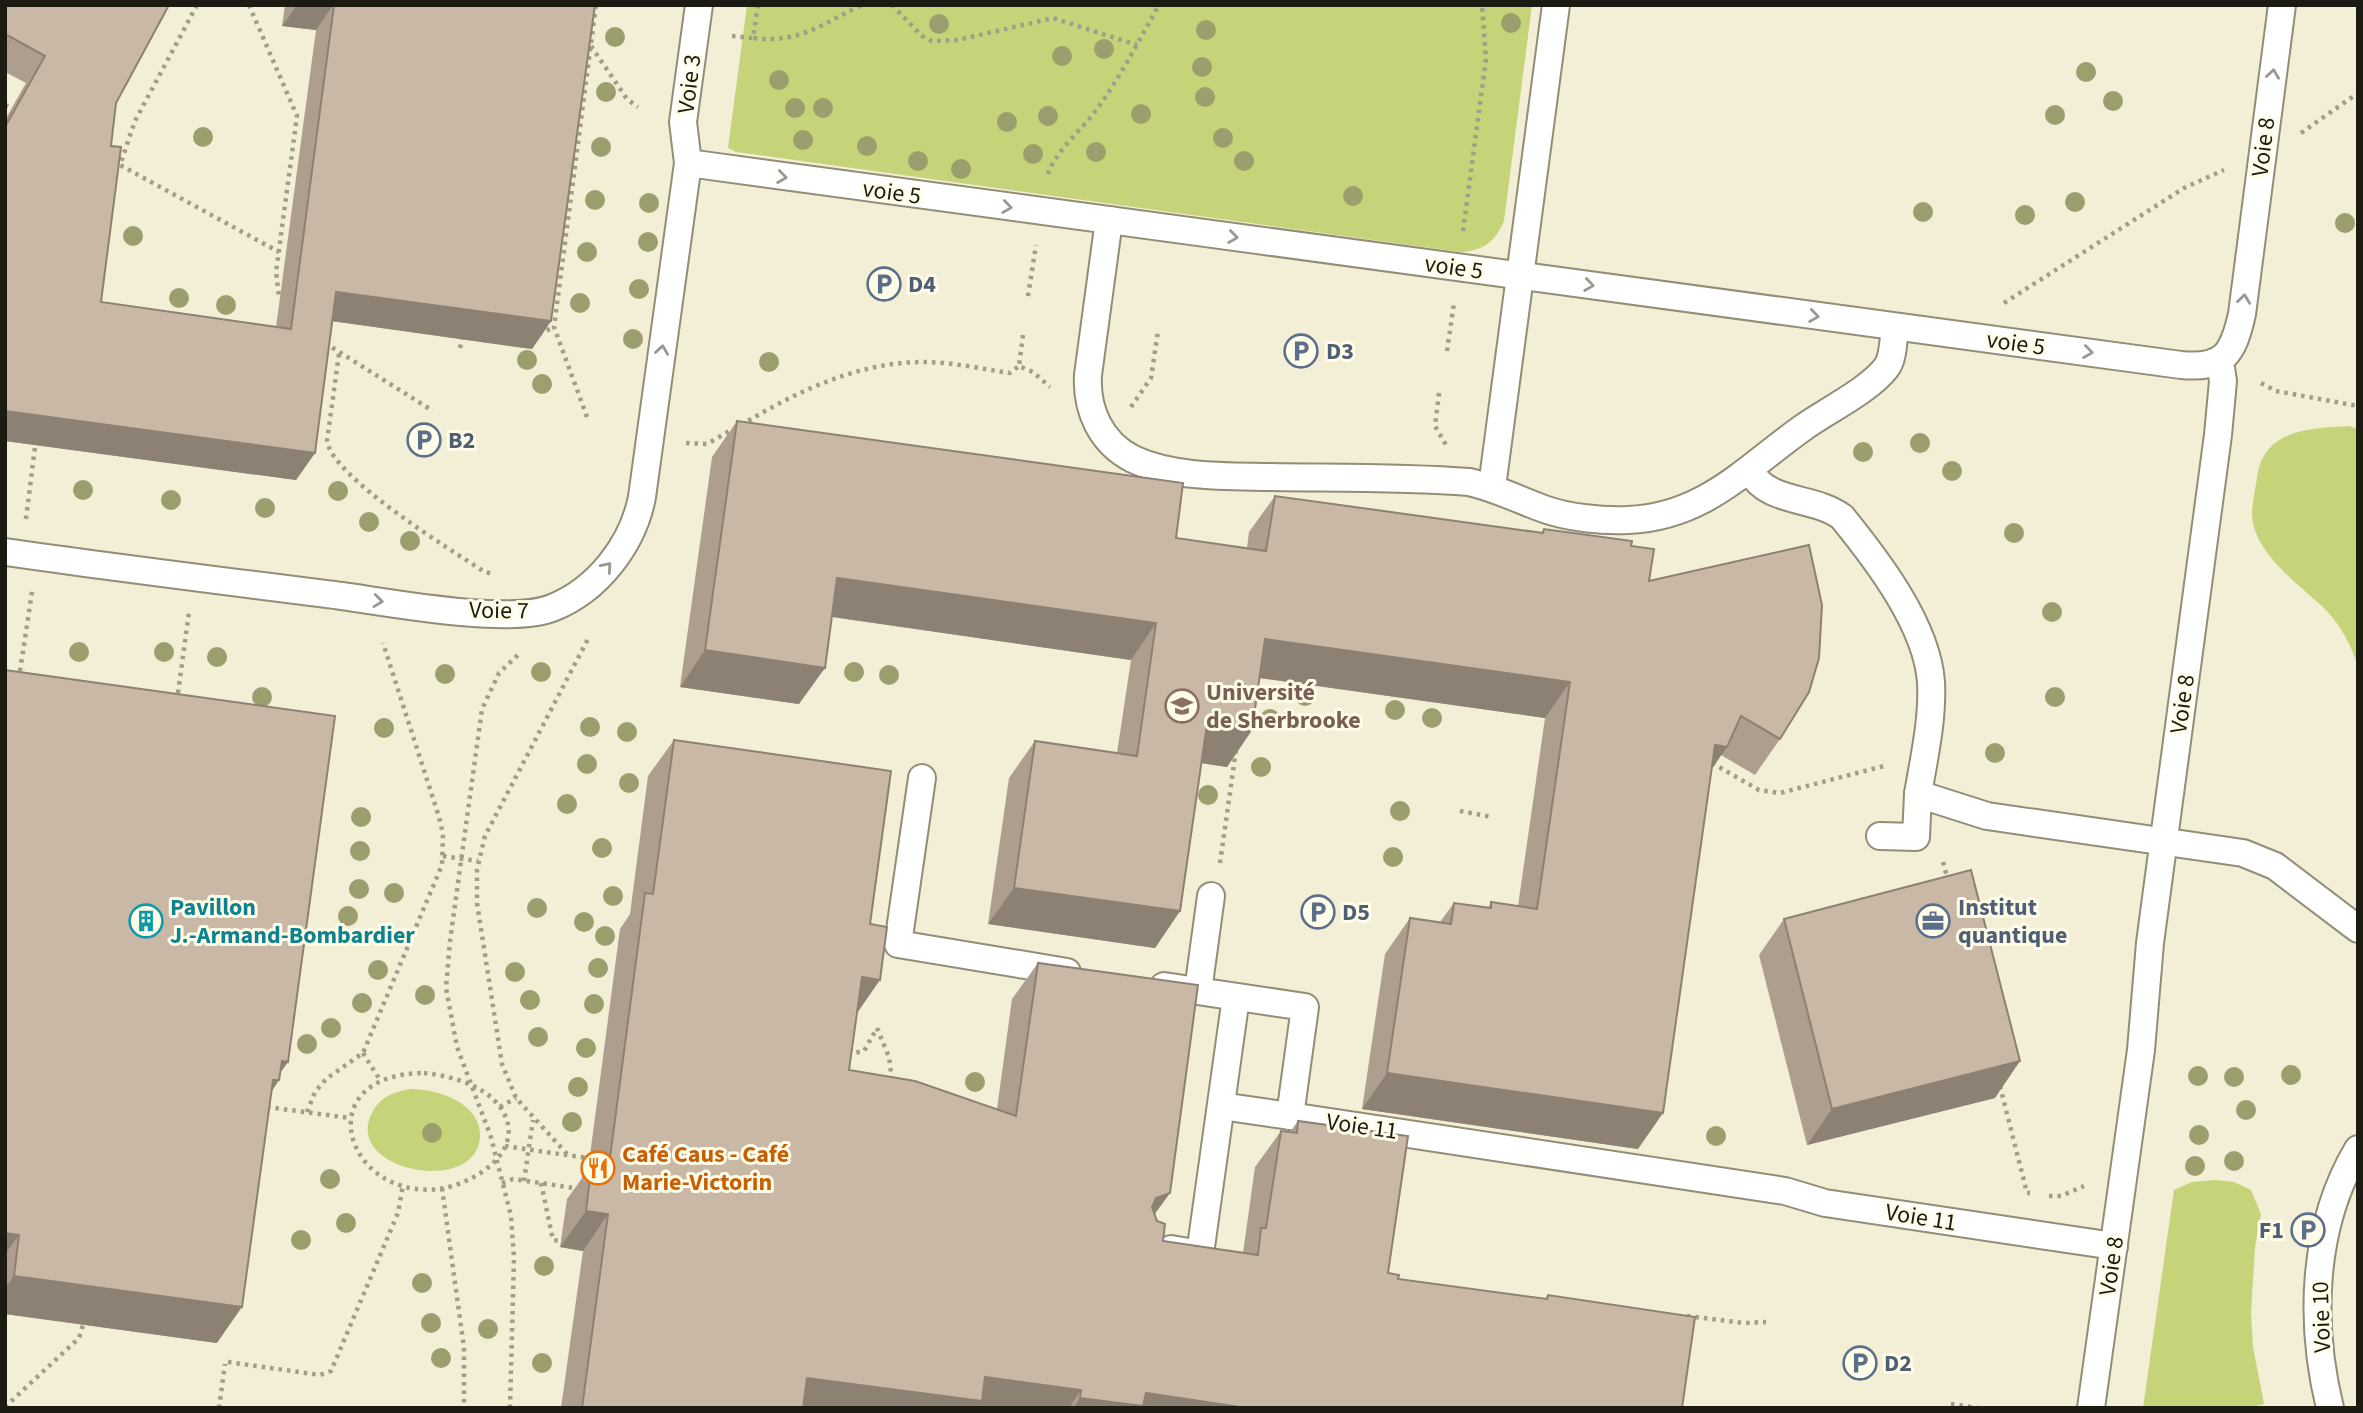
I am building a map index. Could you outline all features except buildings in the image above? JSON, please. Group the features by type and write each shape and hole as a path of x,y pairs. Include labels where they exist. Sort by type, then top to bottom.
{"lane":[{"name":"Voie 3","path":"688,163 683,122 699,5"},
{"path":"1492,487 1556,5"},
{"name":"Voie 8","path":"2091,1408 2141,1050 2150,943 2163,839 2218,435 2222,381 2220,362 2233,344 2242,314 2283,5"},
{"name":"voie 5","path":"688,163 2182,365 2210,366 2220,362"},
{"name":"Voie 7","path":"5,552 311,592 522,615 553,608 579,593 602,573 619,552 640,507 688,163"},
{"path":"1109,220 1087,389 1097,423 1120,451 1144,463 1213,475 1450,481 1492,487 1545,510 1628,520 1649,518 1687,507 1750,471 1800,429 1884,371 1891,359 1895,327"},
{"path":"1750,471 1767,490 1824,507 1842,517 1915,625 1927,657 1931,688 1918,794 1916,837 1880,836"},
{"path":"922,778 898,944 1089,975"},
{"path":"1918,794 1987,816 2163,839 2260,858 2275,866 2358,929"},
{"path":"1198,991 1211,896"},
{"path":"1139,983 1305,1007 1290,1115"},
{"path":"1142,1245 1200,1254 1236,997"},
{"name":"Voie 11","path":"1221,1107 1290,1115 1785,1191 1825,1203 2114,1246"},
{"name":"Voie 10","path":"2330,1408 2318,1309 2320,1258 2337,1188 2358,1149"}],"path":[{"path":"116,176 135,121 197,5"},
{"path":"249,5 297,116 276,272 279,296"},
{"path":"587,417 554,327 596,5"},
{"path":"753,38 758,5"},
{"path":"732,36 792,39 862,5"},
{"path":"892,5 922,36 932,41 958,40 1053,18 1137,45"},
{"path":"1046,183 1049,171 1099,106 1159,5"},
{"path":"1462,239 1486,59 1482,5"},
{"path":"591,46 627,99 639,107"},
{"path":"2309,128 2358,93"},
{"path":"5,105 28,117"},
{"path":"1954,335 2184,188 2263,152"},
{"path":"111,160 279,252"},
{"path":"1042,169 1049,171"},
{"path":"1028,296 1036,244"},
{"path":"1447,351 1455,299"},
{"path":"534,334 554,327"},
{"path":"1142,394 1151,378 1158,331"},
{"path":"460,348 462,339"},
{"path":"321,340 339,354 433,411"},
{"path":"339,354 328,436 332,454 363,487 483,572 499,576"},
{"path":"697,444 712,442 818,384 847,374 915,362 1010,373 1019,366"},
{"path":"2276,391 2358,406"},
{"path":"1439,393 1435,426 1447,447"},
{"path":"320,434 328,436"},
{"path":"25,527 35,447"},
{"path":"20,671 33,588"},
{"path":"178,693 190,608"},
{"path":"566,1154 516,1098 502,1064 477,903 478,861 485,836 589,637"},
{"path":"307,1112 315,1092 326,1079 363,1053 439,879 443,856 439,817 383,643"},
{"path":"510,1408 514,1246 511,1216 487,1125 469,1084 452,1029 446,988 482,709 499,673 524,650"},
{"path":"1220,867 1238,737"},
{"path":"1711,763 1769,793 1792,792 1860,772"},
{"path":"1460,811 1492,817"},
{"path":"443,856 478,861"},
{"path":"1938,886 1949,883 1942,859"},
{"path":"838,1053 852,1055 864,1051 877,1028 890,1063 893,1089"},
{"path":"363,1053 380,1080"},
{"path":"424,1073 469,1084 500,1107 507,1125 505,1146 497,1162 461,1184 442,1188 403,1185 378,1173 356,1149 350,1118 367,1088 380,1080 424,1073"},
{"path":"1999,1081 2027,1193 2061,1196 2088,1184"},
{"path":"500,1107 516,1098"},
{"path":"255,1106 350,1118"},
{"path":"524,1181 533,1119"},
{"path":"502,1183 513,1179 582,1189 588,1158 505,1146"},
{"path":"541,1183 553,1240 561,1241"},
{"path":"219,1408 226,1363 320,1375 331,1371 398,1213 403,1185"},
{"path":"442,1188 464,1348 464,1408"},
{"path":"1681,1317 1766,1322"},
{"path":"5,1407 79,1338 83,1325"},
{"path":"1951,1404 1978,1408"}],"green space":[{"path":"747,5 1532,5 1504,221 1497,235 1487,244 1475,250 1460,252 736,152 728,148"},
{"path":"2349,426 2358,429 2358,666 2345,636 2332,616 2270,556 2261,543 2252,515 2261,462 2269,449 2291,434 2319,428"},
{"path":"411,1089 445,1095 466,1107 478,1125 480,1136 474,1155 458,1166 437,1171 414,1169 392,1162 376,1150 368,1133 375,1107 388,1096"},
{"path":"2192,1182 2234,1182 2251,1190 2261,1214 2255,1247 2251,1313 2253,1347 2264,1404 2246,1408 2143,1408 2174,1190"}],"place":[{"name":"D4","path":"884,284"},
{"name":"D3","path":"1301,351"},
{"name":"B2","path":"424,440"},
{"name":"Université de Sherbrooke","path":"1182,706"},
{"name":"D5","path":"1318,912"},
{"name":"Pavillon J.-Armand-Bombardier","path":"146,921"},
{"name":"Institut quantique","path":"1933,921"},
{"name":"Café Caus - Café Marie-Victorin","path":"598,1168"},
{"name":"F1","path":"2308,1230"},
{"name":"D2","path":"1860,1363"}]}
